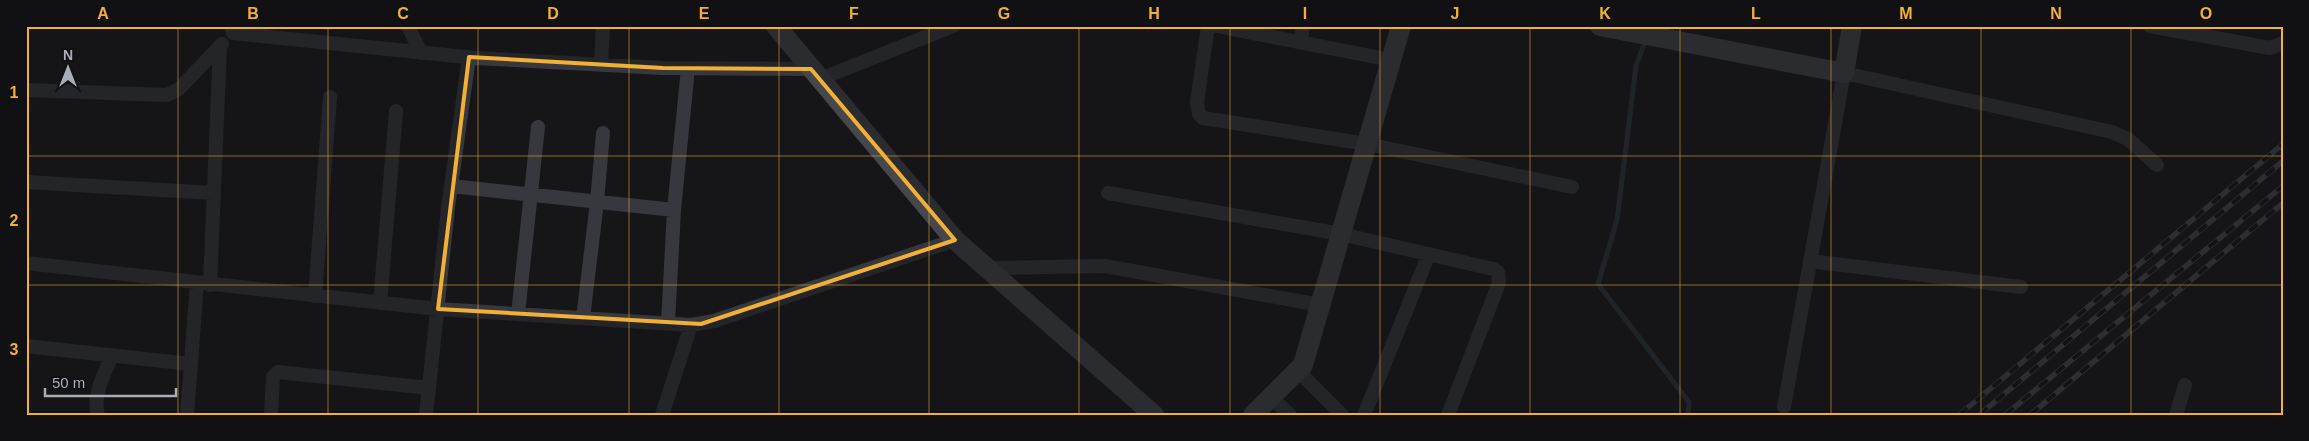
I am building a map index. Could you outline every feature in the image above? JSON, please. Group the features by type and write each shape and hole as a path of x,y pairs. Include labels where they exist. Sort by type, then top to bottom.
{"street":[{"path":"408,26 421,53"},
{"path":"601,65 603,26"},
{"path":"776,26 955,240 1154,415"},
{"path":"26,90 167,96 180,88 233,30 469,58 816,74 953,26"},
{"path":"1208,26 1197,102 1199,114 1203,118 1367,144 1572,186"},
{"path":"1218,26 1391,60"},
{"path":"1301,42 1303,26"},
{"path":"1253,415 1303,366 1401,26"},
{"path":"1600,26 1844,74 2112,132 2128,139 2157,165"},
{"path":"1784,407 1852,26"},
{"path":"2150,26 2190,30 2270,48 2283,44"},
{"path":"187,415 191,364 204,284 214,193 220,46"},
{"path":"426,415 452,186 469,58"},
{"path":"668,324 674,210 688,68"},
{"path":"315,296 330,97"},
{"path":"380,303 396,112"},
{"path":"518,314 538,127"},
{"path":"583,318 603,133"},
{"path":"26,182 214,193"},
{"path":"452,186 674,210"},
{"path":"1108,193 1341,234 1494,269 1499,277 1499,282 1448,415"},
{"path":"26,263 438,309 690,325 714,321 955,240"},
{"path":"1364,415 1429,254"},
{"path":"1810,261 2021,288"},
{"path":"987,268 1105,266 1320,305"},
{"path":"662,415 690,325"},
{"path":"26,346 191,364"},
{"path":"98,415 96,406 98,393 112,355"},
{"path":"1297,370 1342,415"},
{"path":"271,415 273,377 278,372 429,388"},
{"path":"2176,415 2185,385"},
{"path":"1271,397 1290,415"}],"highlighted area":[{"path":"469,57 663,68 811,69 955,240 701,324 438,309"}],"waterway":[{"path":"1646,39 1636,66 1617,220 1598,284 1689,402 1688,415"}],"railway":[{"path":"1959,415 2283,144"},
{"path":"1979,415 2283,161"},
{"path":"2005,415 2283,186"},
{"path":"2030,415 2283,203"}]}
